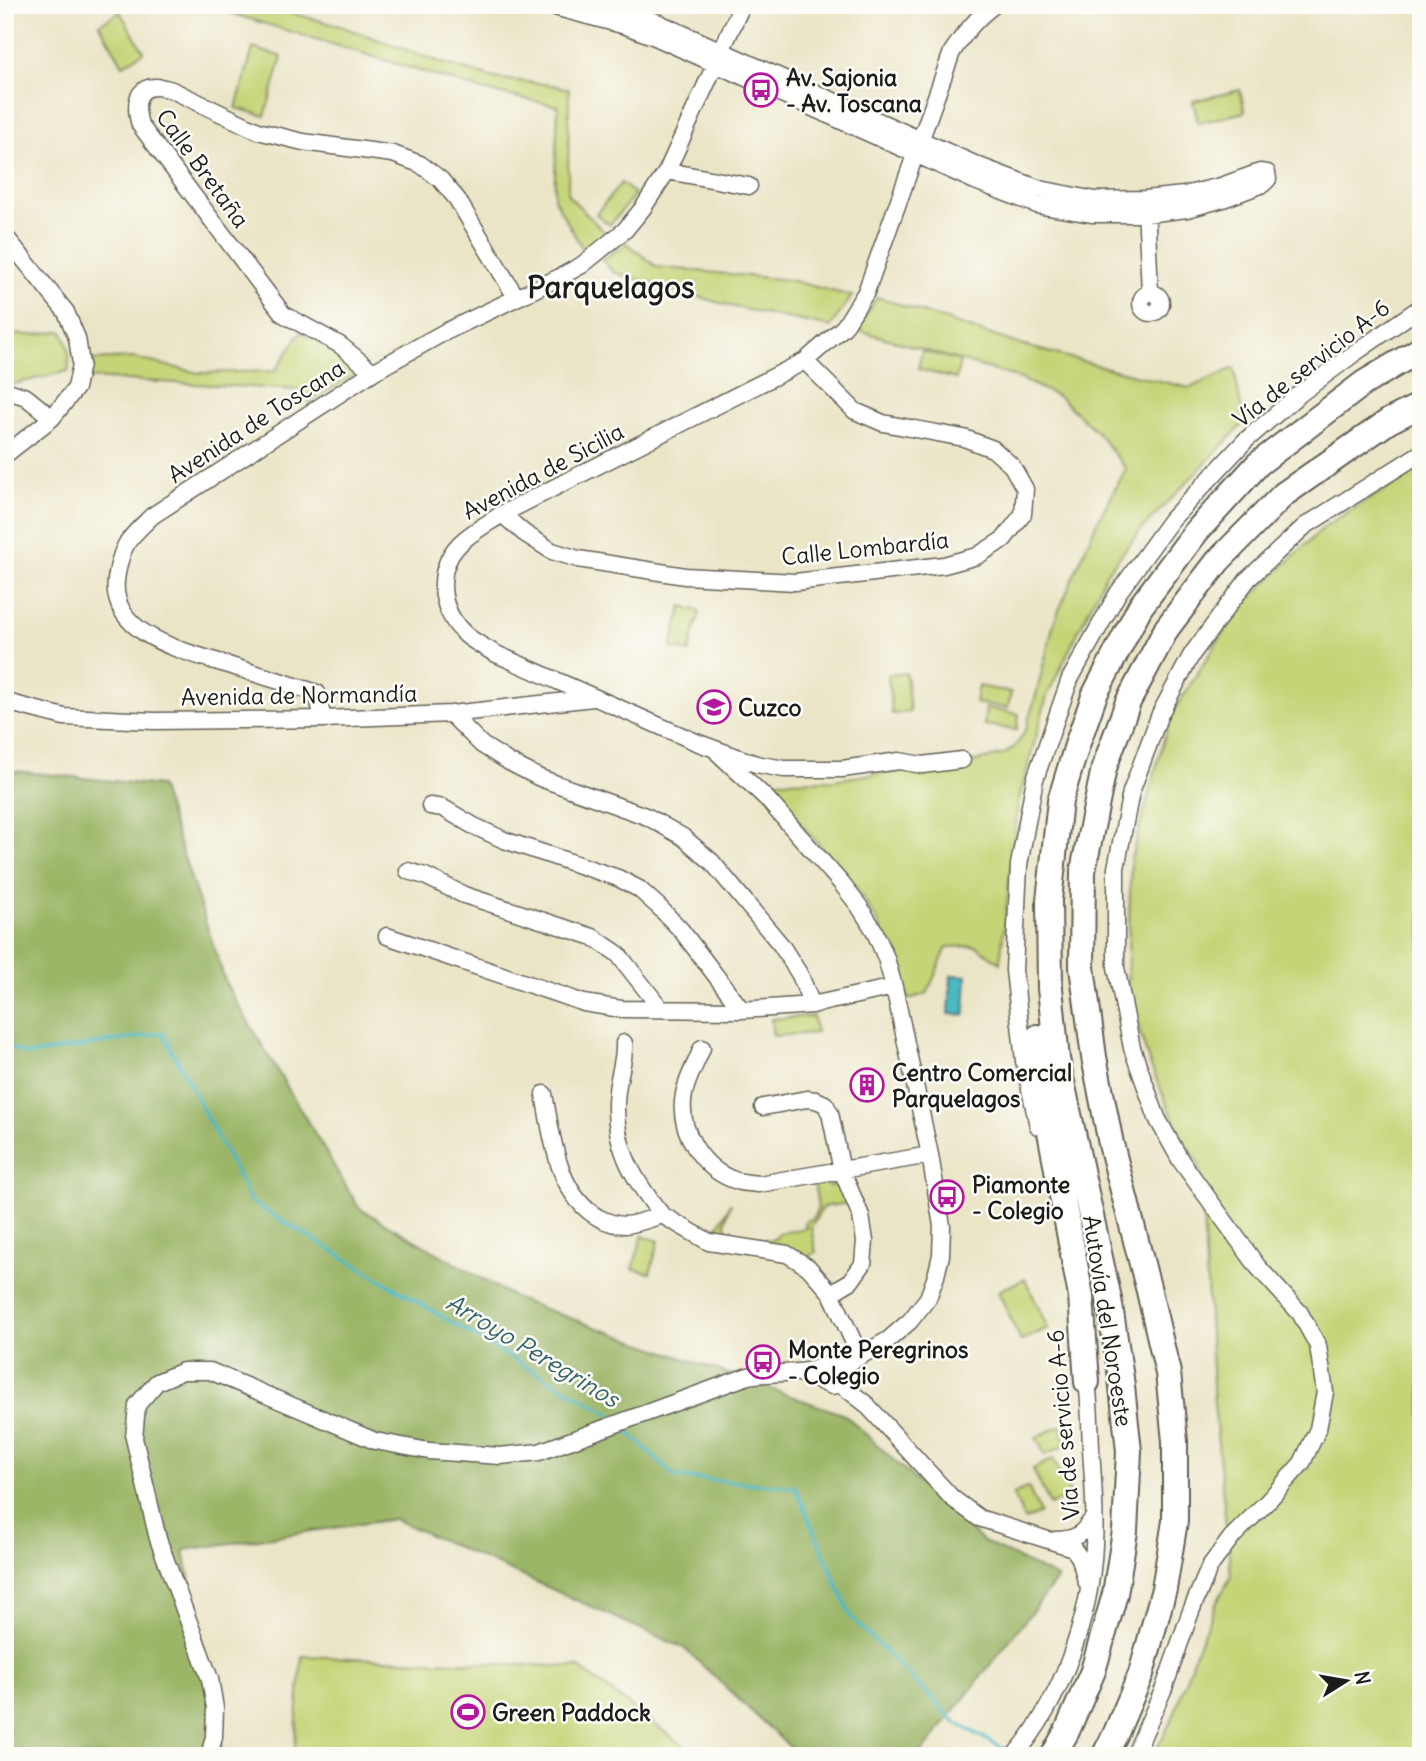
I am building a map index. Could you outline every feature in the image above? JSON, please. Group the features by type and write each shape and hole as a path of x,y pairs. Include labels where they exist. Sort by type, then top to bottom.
{"highway":[{"name":"Autovía del Noroeste","path":"1053,1756 1093,1671 1115,1594 1125,1531 1129,1451 1109,1298 1057,1059 1050,988 1049,900 1060,801 1095,694 1140,607 1196,532 1258,464 1363,383 1421,349"},
{"name":"Autovía del Noroeste","path":"1104,1756 1141,1674 1164,1589 1175,1521 1175,1441 1168,1373 1111,1144 1094,1056 1082,967 1083,872 1104,768 1128,702 1167,628 1218,561 1284,494 1390,421 1421,405"},
{"path":"1060,801 1046,816 1035,882 1035,1001 1047,1116 1081,1296 1087,1382"}],"street":[{"path":"547,5 626,26 718,57 918,146 1040,189 1095,200 1146,206 1186,209 1263,184 1268,179 1267,173 1260,172 1221,186 1146,206"},
{"path":"606,5 659,23 718,57"},
{"name":"Avenida de Toscana","path":"323,719 317,693 174,648 148,635 127,620 118,604 116,586 118,565 128,541 152,516 373,372 582,265 625,230 667,171 742,5"},
{"name":"Avenida de Sicilia","path":"962,760 922,765 899,761 842,769 784,769 756,764 714,750 494,653 467,636 454,622 444,601 442,581 449,558 464,540 502,514 805,361 844,327 866,292 952,52 965,32 995,5"},
{"name":"Calle Bretaña","path":"373,372 340,345 283,314 140,125 135,110 138,96 146,88 159,86 172,90 258,131 303,142 393,154 420,164 440,179 457,199 516,297"},
{"path":"667,171 748,186"},
{"path":"1146,206 1150,293"},
{"path":"5,236 66,312 77,338 81,364 76,388 52,418 5,455"},
{"name":"Vía de servicio A-6","path":"1014,1756 1043,1716 1057,1690 1079,1634 1094,1546 1087,1382 1075,1300 1024,1061 1014,970 1019,865 1035,779 1070,679 1118,593 1171,520 1245,441 1297,396 1421,307"},
{"name":"Calle Lombardía","path":"502,514 524,533 552,551 578,559 685,576 795,582 944,565 977,556 1004,539 1023,514 1025,489 1012,466 993,449 964,438 883,423 855,411 805,361"},
{"path":"5,390 26,397 52,418"},
{"path":"1135,1756 1210,1566 1231,1538 1302,1463 1318,1429 1325,1392 1318,1346 1306,1324 1234,1235 1181,1161 1157,1118 1132,1048 1116,967 1116,868 1131,792 1160,714 1192,654 1248,579 1305,526 1421,453"},
{"name":"Avenida de Normandía","path":"5,701 64,717 154,721 451,714 595,698"},
{"path":"451,714 482,745 530,773 648,817 683,837 712,862 781,945 800,975 812,1005"},
{"path":"714,750 766,799 841,883 874,930 886,958 894,988 930,1155 942,1226 941,1255 928,1298 910,1321 888,1340 832,1375"},
{"path":"756,764 766,799"},
{"path":"430,806 443,808 503,840 618,878 639,889 681,930 742,1010"},
{"path":"408,871 425,876 464,895 593,937 618,954 661,1009"},
{"path":"387,936 584,1003 621,1009 742,1010 812,1005 894,988"},
{"path":"624,1042 625,1056 617,1091 616,1120 625,1159 636,1182 662,1215 709,1242 787,1254 808,1267 831,1293 860,1356"},
{"path":"702,1048 684,1097 684,1116 689,1138 700,1156 714,1169 736,1181 758,1184 930,1155"},
{"path":"544,1094 555,1152 563,1175 574,1195 591,1214 608,1223 625,1225 662,1215"},
{"path":"763,1107 807,1099 825,1104 830,1113 842,1171 861,1216 865,1241 863,1264 851,1281 831,1293"},
{"path":"209,1756 214,1737 215,1708 210,1679 158,1539 134,1438 138,1405 156,1382 183,1371 210,1371 375,1441 429,1451 500,1456 539,1452 748,1376 797,1372 832,1375 866,1404 952,1498 979,1518 1073,1548 1080,1558 1088,1590"},
{"path":"1052,1541 1072,1539 1082,1533 1094,1517"}],"green space":[{"path":"204,5 262,5 343,27 494,78 569,89 568,195 608,236 585,253 554,199 558,106 482,90"},
{"path":"120,12 144,52 123,65 99,24"},
{"path":"253,48 282,57 265,116 236,108"},
{"path":"1240,90 1245,112 1198,123 1193,101"},
{"path":"621,183 635,194 610,225 596,214"},
{"path":"627,243 657,267 789,280 852,296 830,327 734,307 613,272 602,260"},
{"path":"877,297 1018,344 1190,388 1234,368 1244,423 1140,531 1107,572 1047,696 1018,803 1000,963 976,946 947,947 927,994 908,999 877,920 854,885 767,785 772,781 834,780 915,768 962,765 1004,754 1013,748 1026,728 1054,622 1096,524 1126,469 1096,431 1058,396 1016,377 857,330"},
{"path":"62,331 69,351 68,371 15,384 5,380 5,334 33,335"},
{"path":"301,332 359,368 357,373 310,402 300,390 89,378 91,360 133,358 199,373 275,371"},
{"path":"922,351 960,361 956,379 918,369"},
{"path":"1421,468 1421,1756 1153,1756 1174,1715 1195,1653 1231,1576 1214,1403 1200,1165 1180,1135 1149,1062 1127,988 1131,859 1170,717 1237,611 1325,526"},
{"path":"682,606 700,611 689,652 671,648"},
{"path":"906,673 910,712 892,714 888,675"},
{"path":"978,686 1011,692 1008,708 975,703"},
{"path":"986,708 1019,714 1017,730 984,725"},
{"path":"5,770 160,786 227,986 359,1208 519,1300 845,1415 982,1541 1058,1578 919,1756 799,1756 684,1648 394,1519 184,1550 223,1756 5,1756"},
{"path":"813,1016 816,1033 773,1036 771,1019"},
{"path":"820,1180 820,1183 835,1185 849,1203 823,1207 811,1227 816,1252 806,1258 709,1235 712,1229 718,1227 731,1203 726,1226 733,1233 756,1239 775,1239 779,1233 806,1228 805,1222 813,1218 818,1208 814,1181"},
{"path":"642,1236 659,1241 650,1273 633,1269"},
{"path":"1025,1279 1048,1328 1021,1341 998,1291"},
{"path":"1060,1426 1068,1444 1045,1455 1036,1437"},
{"path":"1053,1459 1071,1495 1050,1505 1033,1469"},
{"path":"1028,1487 1040,1513 1025,1520 1013,1494"},
{"name":"Green Paddock","path":"302,1656 578,1667 697,1756 294,1756"}],"water":[{"path":"951,975 967,976 965,1015 949,1014"}],"waterway":[{"name":"Arroyo Peregrinos","path":"5,1045 28,1055 163,1033 251,1202 614,1418"},
{"name":"Arroyo Peregrinos","path":"622,1426 675,1477 795,1487 851,1617 956,1723 1012,1753"}],"place":[{"name":"Av. Sajonia - Av. Toscana","path":"761,90"},
{"name":"Cuzco","path":"714,707"},
{"name":"Centro Comercial Parquelagos","path":"867,1085"},
{"name":"Piamonte - Colegio","path":"947,1197"},
{"name":"Monte Peregrinos - Colegio","path":"763,1362"},
{"name":"Green Paddock","path":"468,1712"}],"district":[{"name":"Parquelagos","path":"611,287"}]}
